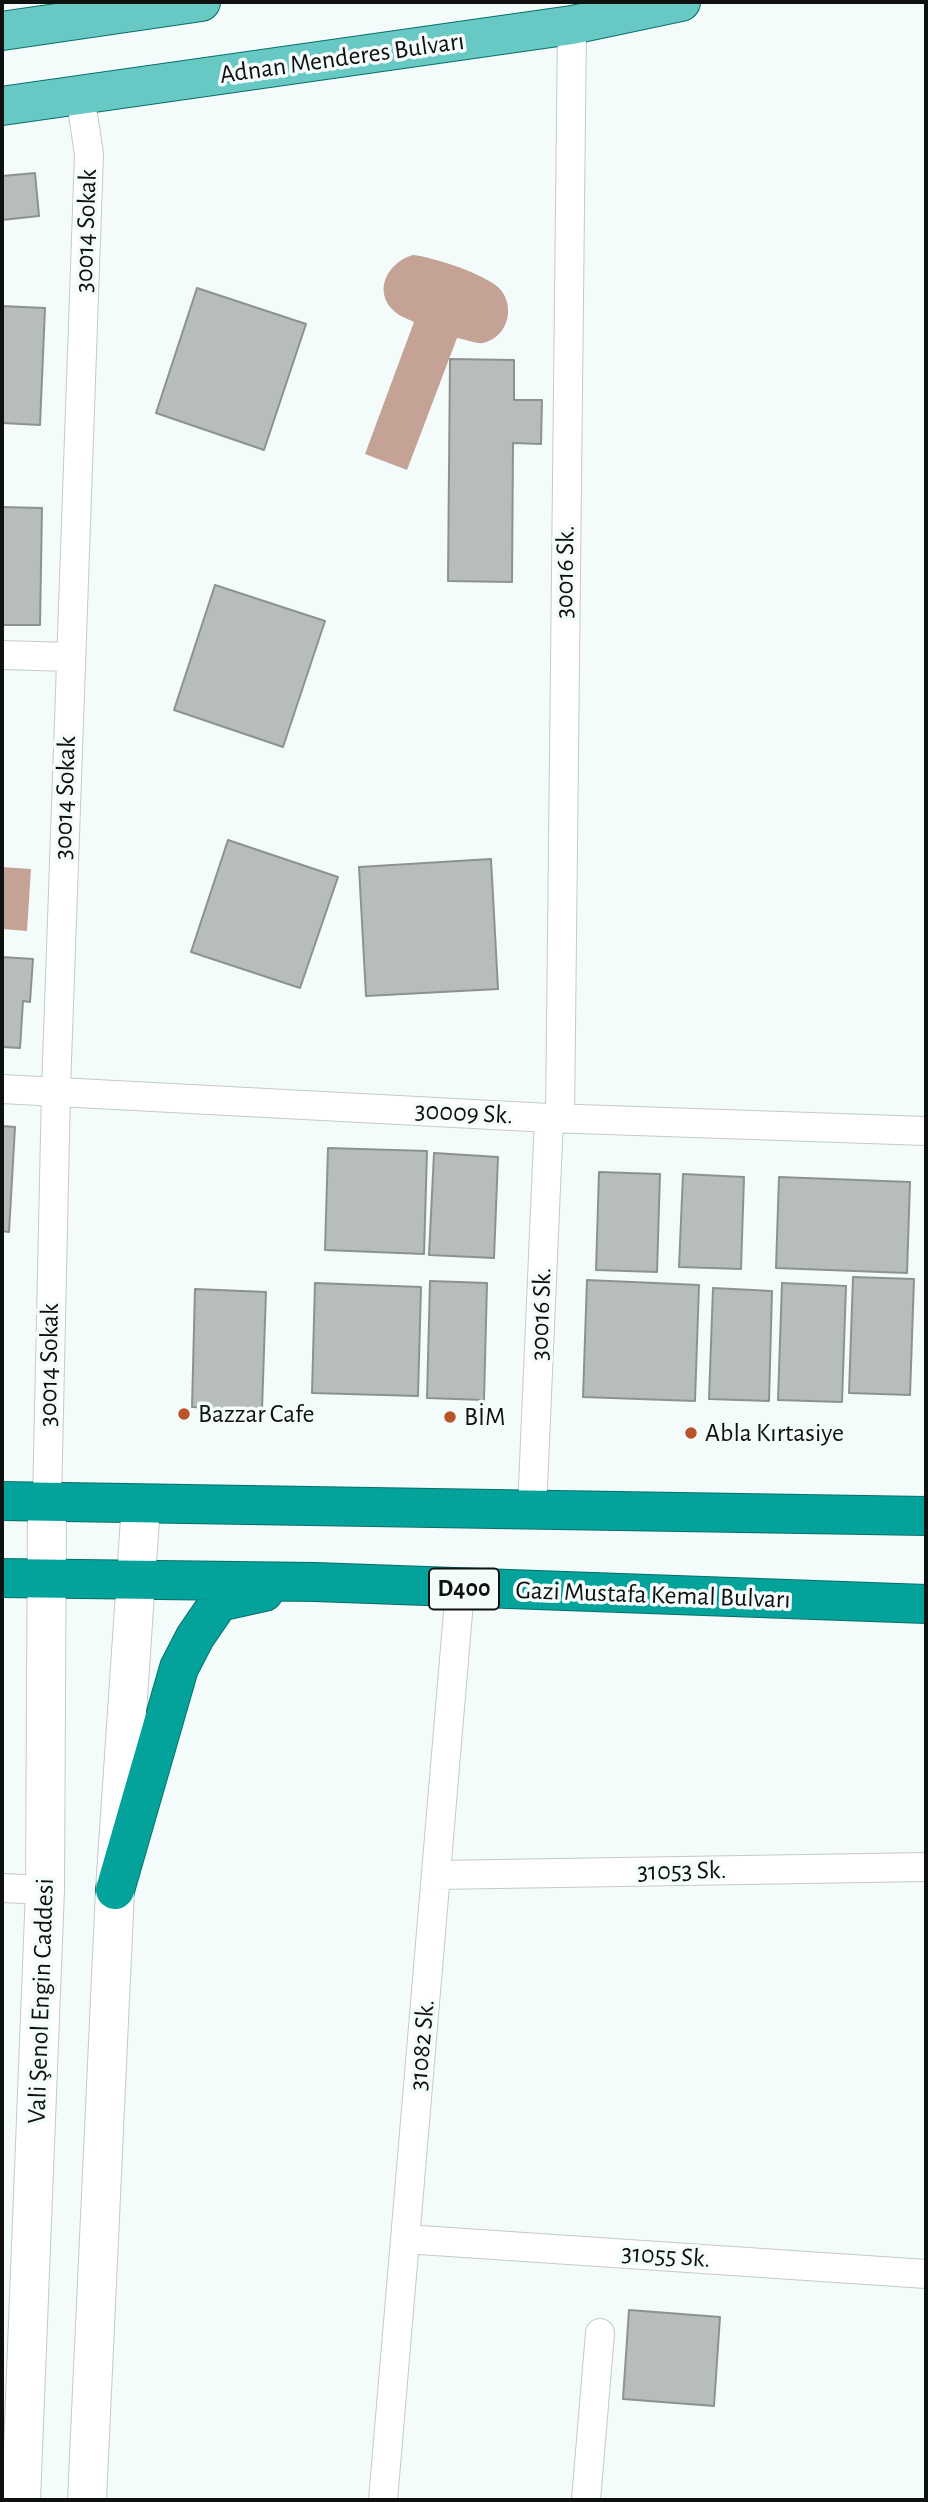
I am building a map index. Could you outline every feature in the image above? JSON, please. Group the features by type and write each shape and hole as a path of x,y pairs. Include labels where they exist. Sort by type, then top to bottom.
{"highway":[{"path":"2,1501 926,1516"},
{"name":"Gazi Mustafa Kemal Bulvarı","path":"2,1577 315,1582 926,1604"},
{"path":"115,1890 179,1668 195,1637 219,1602 315,1582"}],"main road":[{"path":"2,31 201,2"},
{"name":"Adnan Menderes Bulvarı","path":"2,106 572,25 681,2"},
{"name":"Vali Şenol Engin Caddesi","path":"21,2500 45,1890 47,1502"},
{"path":"86,2500 115,1890 141,1504"}],"street":[{"name":"30016 Sk.","path":"532,1510 554,1118 572,25"},
{"name":"30014 Sokak","path":"47,1502 56,1090 89,154 80,95"},
{"path":"2,655 70,657"},
{"name":"30009 Sk.","path":"2,1088 554,1118 926,1130"},
{"name":"31082 Sk.","path":"383,2500 460,1589"},
{"name":"31053 Sk.","path":"437,1875 926,1867"},
{"path":"2,1888 45,1890"},
{"name":"31055 Sk.","path":"405,2239 926,2274"},
{"path":"586,2500 600,2333"}],"shaded area":[{"path":"413,255 455,266 494,284 506,299 508,317 500,333 483,343 457,338 407,470 365,454 414,322 401,316 387,303 384,286 396,264"},
{"path":"2,867 31,869 27,931 2,929"}],"building":[{"path":"35,173 39,216 2,220 2,176"},
{"path":"197,288 306,324 264,450 156,413"},
{"path":"2,306 45,308 40,425 2,423"},
{"path":"450,359 514,360 514,400 542,400 541,444 513,443 512,582 448,581"},
{"path":"2,507 42,508 40,625 2,625"},
{"path":"215,585 325,621 283,747 174,710"},
{"path":"228,840 338,877 300,988 191,952"},
{"path":"491,859 498,989 366,996 359,867"},
{"path":"2,957 33,959 30,1002 23,1001 20,1048 2,1047"},
{"path":"2,1126 15,1127 9,1232 2,1231"},
{"path":"328,1148 427,1151 424,1254 325,1250"},
{"path":"434,1153 498,1157 494,1258 429,1255"},
{"path":"599,1172 660,1174 657,1272 596,1270"},
{"path":"683,1174 744,1177 741,1269 679,1267"},
{"path":"779,1177 910,1182 907,1273 776,1268"},
{"path":"853,1277 914,1279 910,1395 849,1393"},
{"path":"587,1280 699,1285 695,1401 583,1397"},
{"path":"430,1281 487,1283 484,1400 427,1398"},
{"path":"315,1283 421,1287 418,1396 312,1393"},
{"path":"782,1283 846,1286 842,1402 778,1400"},
{"path":"713,1288 772,1291 769,1401 709,1399"},
{"path":"195,1289 266,1292 262,1410 192,1407"},
{"path":"629,2310 720,2317 714,2406 623,2399"}],"place":[{"name":"Bazzar Cafe","path":"184,1414"},
{"name":"BİM","path":"450,1417"},
{"name":"Abla Kırtasiye","path":"691,1433"}]}
